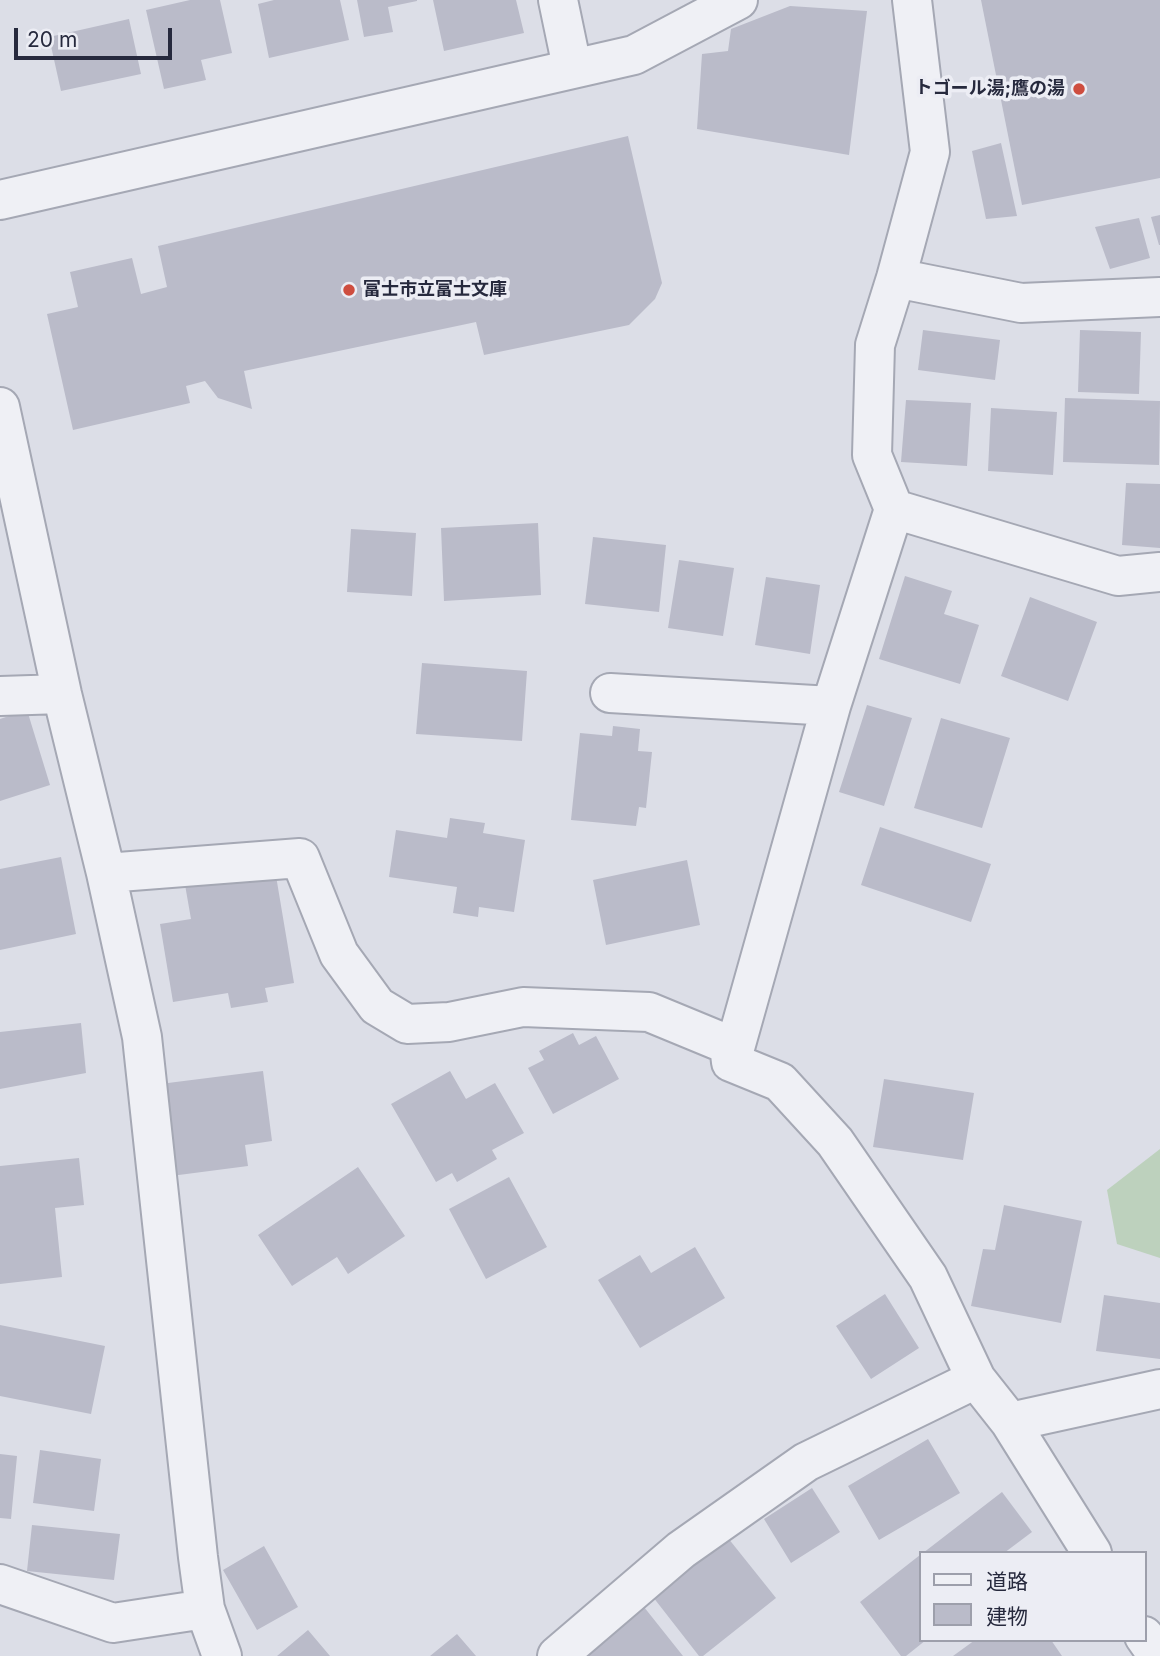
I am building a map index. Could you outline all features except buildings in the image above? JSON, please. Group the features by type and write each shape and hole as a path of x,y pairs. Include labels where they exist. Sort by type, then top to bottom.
{"street":[{"path":"558,0 572,67"},
{"path":"0,200 572,67 634,55 738,0"},
{"path":"731,1062 831,706 894,509 872,455 875,345 930,152 912,0"},
{"path":"896,278 1021,303 1160,297"},
{"path":"0,407 62,694 106,873 142,1037 205,1609 222,1656"},
{"path":"894,509 1118,576 1160,572"},
{"path":"610,693 831,706"},
{"path":"0,696 62,694"},
{"path":"106,873 300,858 339,954 377,1006 407,1024 449,1022 523,1007 649,1012 729,1045 731,1062"},
{"path":"731,1062 780,1082 835,1142 928,1277 976,1379 1010,1422 1091,1551"},
{"path":"557,1656 681,1550 806,1462 976,1379"},
{"path":"1010,1422 1160,1389"},
{"path":"0,1584 113,1623 205,1609"},
{"path":"1146,1639 1158,1656"}],"green space":[{"path":"1160,1149 1160,1258 1117,1244 1107,1190"}],"place":[{"name":"トゴール湯;鷹の湯","path":"1079,89"},
{"name":"富士市立富士文庫","path":"349,290"}]}
